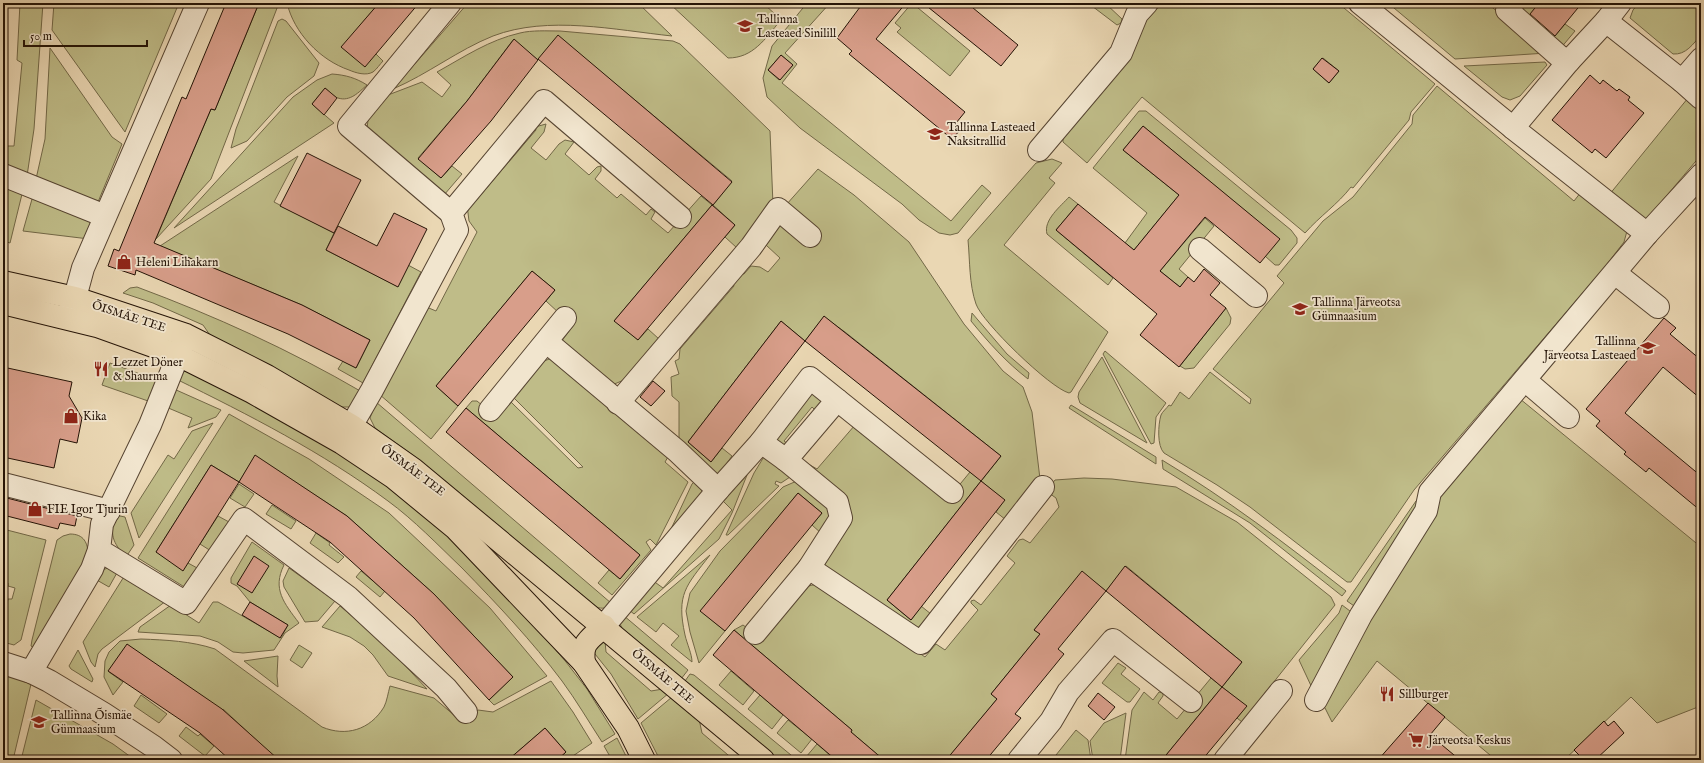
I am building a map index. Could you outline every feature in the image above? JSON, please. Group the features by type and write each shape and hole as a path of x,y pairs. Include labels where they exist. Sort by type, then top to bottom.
{"main road":[{"name":"ÕISMÄE TEE","path":"3,282 73,308 182,345 252,392 347,434 413,468 601,628 763,760"},
{"name":"ÕISMÄE TEE","path":"3,303 73,308"},
{"name":"ÕISMÄE TEE","path":"347,434 393,478 456,528 584,663 628,728 644,760"},
{"path":"456,528 487,543 592,630 601,628"},
{"path":"584,663 583,653 585,645 592,635 601,628"}],"street":[{"path":"73,308 83,268 198,3"},
{"path":"347,434 457,230 451,213 350,126 450,3"},
{"path":"1360,3 1512,128 1647,234"},
{"path":"1512,128 1620,3"},
{"path":"1506,5 1559,56 1569,62"},
{"path":"1039,150 1121,53 1136,7"},
{"path":"1606,21 1682,81 1701,98"},
{"path":"1682,81 1701,59"},
{"path":"451,213 544,102 680,217"},
{"path":"3,175 105,216"},
{"path":"1316,700 1361,615 1426,511 1430,492 1647,234 1701,175"},
{"path":"618,403 751,247 778,209 810,236"},
{"path":"1200,249 1256,296"},
{"path":"1615,273 1658,307"},
{"path":"490,410 566,318"},
{"path":"547,342 677,451 718,490"},
{"path":"31,672 92,570 99,550 102,524 150,425 182,345"},
{"path":"601,628 718,490 761,442 810,378 952,492"},
{"path":"1525,380 1568,417"},
{"path":"786,460 837,400"},
{"path":"755,633 809,568 841,518 837,502 786,460 761,442"},
{"path":"3,484 109,511"},
{"path":"809,568 921,644 1043,486"},
{"path":"99,550 186,603 244,519 348,597 446,688 466,712"},
{"path":"1019,760 1050,721 1068,692 1113,640 1191,701"},
{"path":"3,663 31,672 104,714 171,760"},
{"path":"1225,760 1281,691"}],"shaded area":[{"path":"20,3 43,3 34,129 27,176 3,166 3,146 14,146 22,63 17,60"},
{"path":"54,3 179,3 125,132 52,30"},
{"path":"259,3 279,3 211,179 156,239 211,109 215,110"},
{"path":"287,3 379,3 342,47 376,54 383,61 373,72 364,74 352,71 328,60 302,35 290,14"},
{"path":"468,3 638,3 672,36 605,28 559,25 536,26 514,30 493,36 480,42 393,89"},
{"path":"669,3 763,3 777,16 780,21 764,41 751,51 745,55 728,58"},
{"path":"807,3 830,3 785,53 797,64 782,83 951,221 982,185 991,193 958,233 950,235 939,233 919,220 902,204 800,128 767,97 763,78 772,46","holes":["781,55 793,65 779,80 768,70"]},
{"path":"912,3 970,51 950,76 897,32 901,28 895,23"},
{"path":"1088,3 1105,3 1122,19 1121,23 1117,25"},
{"path":"1162,3 1338,3 1435,84 1411,112 1409,120 1353,188 1351,187 1305,233 1142,97 1087,163 1063,142 1063,136 1138,30","holes":["1323,58 1339,71 1329,83 1313,69"]},
{"path":"1388,3 1487,3 1547,53 1455,59"},
{"path":"1519,3 1539,3 1528,17 1553,38 1565,24 1575,31 1560,49 1521,18"},
{"path":"1639,3 1701,3 1701,35 1685,51 1678,54 1673,54 1630,18 1633,10"},
{"path":"282,19 286,21 319,63 314,76 287,97 247,141 231,148 236,129 278,21"},
{"path":"535,31 560,31 673,41 680,44 770,131 773,205 737,248 725,237 735,225 713,205 732,181 558,36 538,60 513,40 467,101 418,158 441,178 452,166 462,174 444,195 367,129 368,120 388,95 422,82 442,97 451,85 437,72 477,50 509,36"},
{"path":"50,48 112,137 122,144 98,202 36,179 45,139"},
{"path":"1545,62 1547,65 1520,96 1510,100 1502,97 1464,66"},
{"path":"332,74 351,77 367,85 354,96 346,99 336,97 325,88 312,104 334,123 174,228 293,97 317,80"},
{"path":"1437,86 1574,201 1581,192 1627,231 1624,242 1604,268 1414,490 1351,582 1347,582 1250,507 1164,453 1159,441 1160,419 1162,413 1169,405 1171,406 1180,392 1189,399 1210,372 1250,404 1251,399 1213,369 1284,283 1277,276 1323,221 1353,197 1412,124 1413,115"},
{"path":"1688,98 1701,108 1701,155 1646,220 1609,195"},
{"path":"1139,111 1146,111 1291,230 1297,238 1297,243 1279,265 1275,265 1265,256 1279,239 1143,126 1123,150 1179,195 1134,250 1125,243 1147,213 1093,168"},
{"path":"546,124 544,132 531,148 546,160 559,144 565,140 574,142 565,154 589,175 597,167 601,166 601,171 595,179 617,198 621,194 646,215 651,209 655,212 651,219 668,233 701,196 712,205 615,320 638,340 648,329 659,339 624,380 612,385 561,342 573,326 546,301 555,290 532,271 436,386 458,406 431,439 379,394 424,306 436,311 477,232 469,221 467,205 473,204 536,130 535,127"},
{"path":"298,156 274,202 334,233 326,250 397,286 408,265 421,272 363,383 338,369 343,361 356,368 370,340 302,305 160,246"},
{"path":"1052,159 1062,163 1049,178 1055,183 1004,245 1108,332 1069,393 1047,380 990,325 976,304 970,272 968,240 1036,163"},
{"path":"818,169 854,195 909,242 964,324 1003,371 1023,387 1032,412 1040,479 1006,520 996,512 1004,500 981,481 887,600 911,620 921,606 931,614 918,628 824,566 846,527 803,461 817,469 855,425 947,500 970,472 982,480 1001,456 845,332 824,317 805,341 781,321 688,442 711,462 722,448 732,456 717,477 679,446 679,402 672,396 671,377 679,374 675,361 679,359 680,349 734,286 733,282 739,274 744,274 751,266 760,267 768,272 780,258 766,245 763,238 786,205"},
{"path":"3,182 23,190 10,243 4,241 7,201 3,201"},
{"path":"34,192 99,219 89,239 23,231"},
{"path":"1069,197 1078,204 1056,230 1113,278 1108,285 1047,234 1046,229 1050,219 1057,209"},
{"path":"1205,218 1214,226 1179,269 1188,277 1180,287 1160,271"},
{"path":"137,287 195,310 280,348 362,392 351,407 341,407 212,338 203,325 153,303 123,293 130,288"},
{"path":"1226,308 1231,318 1230,324 1194,368 1185,369 1180,366"},
{"path":"972,313 1007,354 1029,373 1028,379 991,345 971,321"},
{"path":"1105,351 1166,403 1156,417 1154,443 1151,444 1103,354"},
{"path":"1102,357 1147,443 1080,403 1078,397 1079,392"},
{"path":"552,358 668,457 665,462 688,482 656,545 650,539 646,542 651,550 612,595 598,583 609,570 620,579 640,555 466,408 472,401 477,401 496,417 510,401 578,468 583,467 513,397 544,361"},
{"path":"110,363 159,381 151,402 102,385"},
{"path":"191,369 372,473 439,526 530,620 566,662 587,689 615,734 602,742 562,681 526,637 462,568 407,516 363,483 311,450 231,406 176,379 182,372"},
{"path":"174,389 221,410 216,417 188,428 192,418 166,407"},
{"path":"815,393 824,401 817,412 812,407 784,441 788,444 781,448 777,446 776,434 808,395"},
{"path":"1514,394 1701,547 1701,704 1698,707 1657,723 1631,697 1564,760 1496,760 1377,661 1332,722 1325,708 1316,700 1426,511"},
{"path":"376,402 611,603 604,608 596,607 418,459 375,428 370,418"},
{"path":"1071,405 1156,457 1156,464 1069,408"},
{"path":"229,414 309,459 389,513 490,608 547,676 494,705 489,700 513,677 434,594 347,516 255,456 239,482 211,465 156,552 188,563 199,569 186,588 138,558"},
{"path":"213,423 139,538 131,513 168,455 174,459 192,431"},
{"path":"765,455 793,475 781,483 776,481 775,484 779,486 728,535 726,535 754,473"},
{"path":"1162,460 1210,490 1256,522 1346,591 1342,596 1250,523 1163,469"},
{"path":"747,475 732,513 719,539 634,614 628,609 652,580 663,588 732,510 723,501"},
{"path":"1084,478 1112,479 1176,487 1237,522 1331,597 1335,605 1242,722 1237,718 1246,706 1222,687 1242,662 1126,566 1106,591 1082,572 1034,630 1040,634 991,694 997,699 948,758 950,760 884,760 851,732 852,730 734,630 743,625 762,639 805,588 816,585 824,587 925,657 936,644 945,650 978,610 971,603 971,601 974,600 981,605 1015,563 1007,556 1019,540 1023,539 1030,543 1059,507 1056,498 1046,491 1055,480"},
{"path":"799,480 832,510 822,534 812,525 822,513 798,493 701,611 725,631 699,663 690,632 686,611 690,593 720,551 783,487"},
{"path":"695,481 703,492 671,529 692,484"},
{"path":"239,484 254,494 245,507 230,498"},
{"path":"1416,501 1421,504 1357,608 1347,601"},
{"path":"272,505 296,521 291,529 266,514"},
{"path":"115,515 125,517 134,545 126,557 113,538"},
{"path":"218,516 229,522 211,551 200,544"},
{"path":"3,529 46,540 21,640 14,645 3,642 3,622 8,599 12,599 15,588 8,586 8,583 3,582"},
{"path":"316,533 330,543 329,545 344,557 338,563 310,543"},
{"path":"70,534 75,534 82,537 86,543 88,555 34,648 31,646 32,640 57,540"},
{"path":"252,542 284,565 279,581 281,596 299,623 285,633 274,650 243,653 233,652 218,642 200,636 138,632 140,627 171,605 199,623 213,602 218,602 281,638 288,625 250,602 237,586 231,583 231,578"},
{"path":"710,555 689,583 683,600 682,610 685,635 692,662 671,645 679,636 663,623 656,632 637,617"},
{"path":"108,568 118,571 109,587 95,579 102,570"},
{"path":"289,568 335,601 318,621 305,622 284,587 283,581"},
{"path":"361,571 385,591 380,597 356,577"},
{"path":"125,575 166,601 102,649 98,654 95,667 91,662 83,642"},
{"path":"1342,605 1354,614 1313,690 1299,660 1339,613"},
{"path":"340,606 383,642 427,689 388,676 373,655 364,646 350,637 322,627"},
{"path":"623,615 688,670 681,679 623,630 620,624"},
{"path":"141,639 169,640 206,646 215,649 322,727 340,731 357,729 372,721 384,707 390,686 434,698 462,722 478,710 493,712 551,681 573,712 592,743 567,760 557,760 566,752 545,728 508,760 278,760 223,709 221,711 127,645 109,672 123,682 113,695 104,677 105,661 109,652 120,641"},
{"path":"594,641 605,641 606,652 651,691 663,689 669,693 638,719 611,674 591,649"},
{"path":"299,645 312,653 302,668 290,660"},
{"path":"78,650 93,679 92,682 71,669 69,666"},
{"path":"278,656 278,687 244,661"},
{"path":"1118,663 1126,668 1121,674 1140,689 1130,702 1127,702 1102,683"},
{"path":"731,671 754,691 743,705 719,685"},
{"path":"3,674 31,684 13,760 3,760"},
{"path":"690,674 694,675 797,760 778,760 685,681"},
{"path":"1211,678 1222,687 1162,760 1125,760 1132,710 1144,692 1153,700 1159,692 1163,693 1163,696 1158,703 1177,719"},
{"path":"141,695 167,714 159,723 134,706"},
{"path":"760,695 783,715 772,729 748,709"},
{"path":"672,697 699,719 702,733 734,760 660,760 641,723"},
{"name":"Tallinna Õismäe Gümnaasium","path":"36,700 113,744 135,760 21,760"},
{"path":"1126,713 1120,760 1093,760 1090,741 1104,723"},
{"path":"788,720 812,739 801,753 777,733"},
{"path":"186,727 198,736 200,734 214,746 205,756 179,736"},
{"path":"1076,730 1088,740 1091,760 1052,760"},
{"path":"617,738 628,760 612,760 604,746"},
{"path":"817,744 831,756 829,758 832,760 809,760 806,757"}],"building":[{"path":"226,3 259,3 215,110 211,109 154,243 302,305 370,340 356,368 288,334 136,270 135,275 108,266 114,249 119,251 182,97 186,99"},
{"path":"379,3 419,3 365,67 341,47"},
{"path":"863,3 906,3 876,39 965,112 956,123 962,128 952,139 849,54 852,51 837,38"},
{"path":"923,3 967,3 1018,45 1001,66"},
{"path":"1539,3 1582,3 1555,36 1530,14"},
{"path":"558,35 732,182 713,205 538,59"},
{"path":"514,39 538,60 491,121 441,178 418,159 467,101"},
{"path":"781,55 793,65 780,80 768,70"},
{"path":"1322,58 1339,71 1329,83 1313,69"},
{"path":"1590,75 1600,84 1603,80 1617,91 1619,89 1630,97 1628,100 1644,113 1606,158 1595,149 1592,153 1552,120"},
{"path":"325,88 337,98 324,115 312,104"},
{"path":"1143,126 1280,239 1260,263 1205,217 1160,271 1180,287 1188,277 1194,282 1204,269 1220,283 1210,295 1226,308 1179,367 1140,335 1157,314 1056,230 1078,204 1134,250 1179,195 1123,150"},
{"path":"307,153 361,180 334,233 280,206"},
{"path":"712,205 735,225 638,340 614,321"},
{"path":"394,213 427,229 398,287 326,250 338,226 377,246"},
{"path":"532,271 555,290 458,406 436,386"},
{"path":"824,316 1001,456 981,481 805,341"},
{"path":"1664,318 1676,328 1670,334 1701,360 1701,399 1663,367 1625,413 1701,476 1701,511 1649,468 1646,472 1624,454 1626,452 1596,426 1600,421 1586,409"},
{"path":"781,321 805,341 711,462 688,442"},
{"path":"3,367 72,382 69,396 82,418 77,443 60,439 54,468 3,457"},
{"path":"653,381 665,391 651,406 640,397"},
{"path":"466,408 640,555 620,579 446,432"},
{"path":"255,455 347,516 434,594 513,677 489,700 414,618 330,542 239,482"},
{"path":"211,465 239,482 183,571 156,552"},
{"path":"981,481 1005,500 911,620 887,600"},
{"path":"798,493 822,513 725,631 700,611"},
{"path":"3,497 77,516 75,526 60,523 58,529 3,515"},
{"path":"254,556 269,566 252,593 237,584"},
{"path":"1125,566 1242,662 1222,687 1106,591"},
{"path":"1082,571 1106,591 1058,649 1064,654 1015,714 1021,718 986,760 946,760 997,699 991,694 1040,634 1034,630"},
{"path":"250,602 288,625 280,638 242,615"},
{"path":"734,630 852,730 851,732 884,760 836,760 713,655"},
{"path":"127,644 222,709 279,760 230,760 200,733 108,671"},
{"path":"1222,687 1247,706 1202,760 1162,760"},
{"path":"1098,693 1115,707 1104,720 1088,706"},
{"name":"Järveotsa Keskus","path":"1428,703 1445,717 1430,735 1460,760 1378,760"},
{"path":"1604,721 1608,726 1614,721 1624,733 1595,760 1584,760 1574,750"},
{"path":"545,728 566,752 557,760 508,760"}],"place":[{"name":"Tallinna Lasteaed Sinilill","path":"745,26"},
{"name":"Tallinna Lasteaed Naksitrallid","path":"935,134"},
{"name":"Heleni Lihakarn","path":"124,262"},
{"name":"Tallinna Järveotsa Gümnaasium","path":"1300,309"},
{"name":"Tallinna Järveotsa Lasteaed","path":"1648,348"},
{"name":"Lezzet Döner & Shaurma","path":"101,369"},
{"name":"Kika","path":"71,416"},
{"name":"FIE Igor Tjurin","path":"35,509"},
{"name":"Sillburger","path":"1387,694"},
{"name":"Tallinna Õismäe Gümnaasium","path":"39,722"},
{"name":"Järveotsa Keskus","path":"1416,740"}]}
